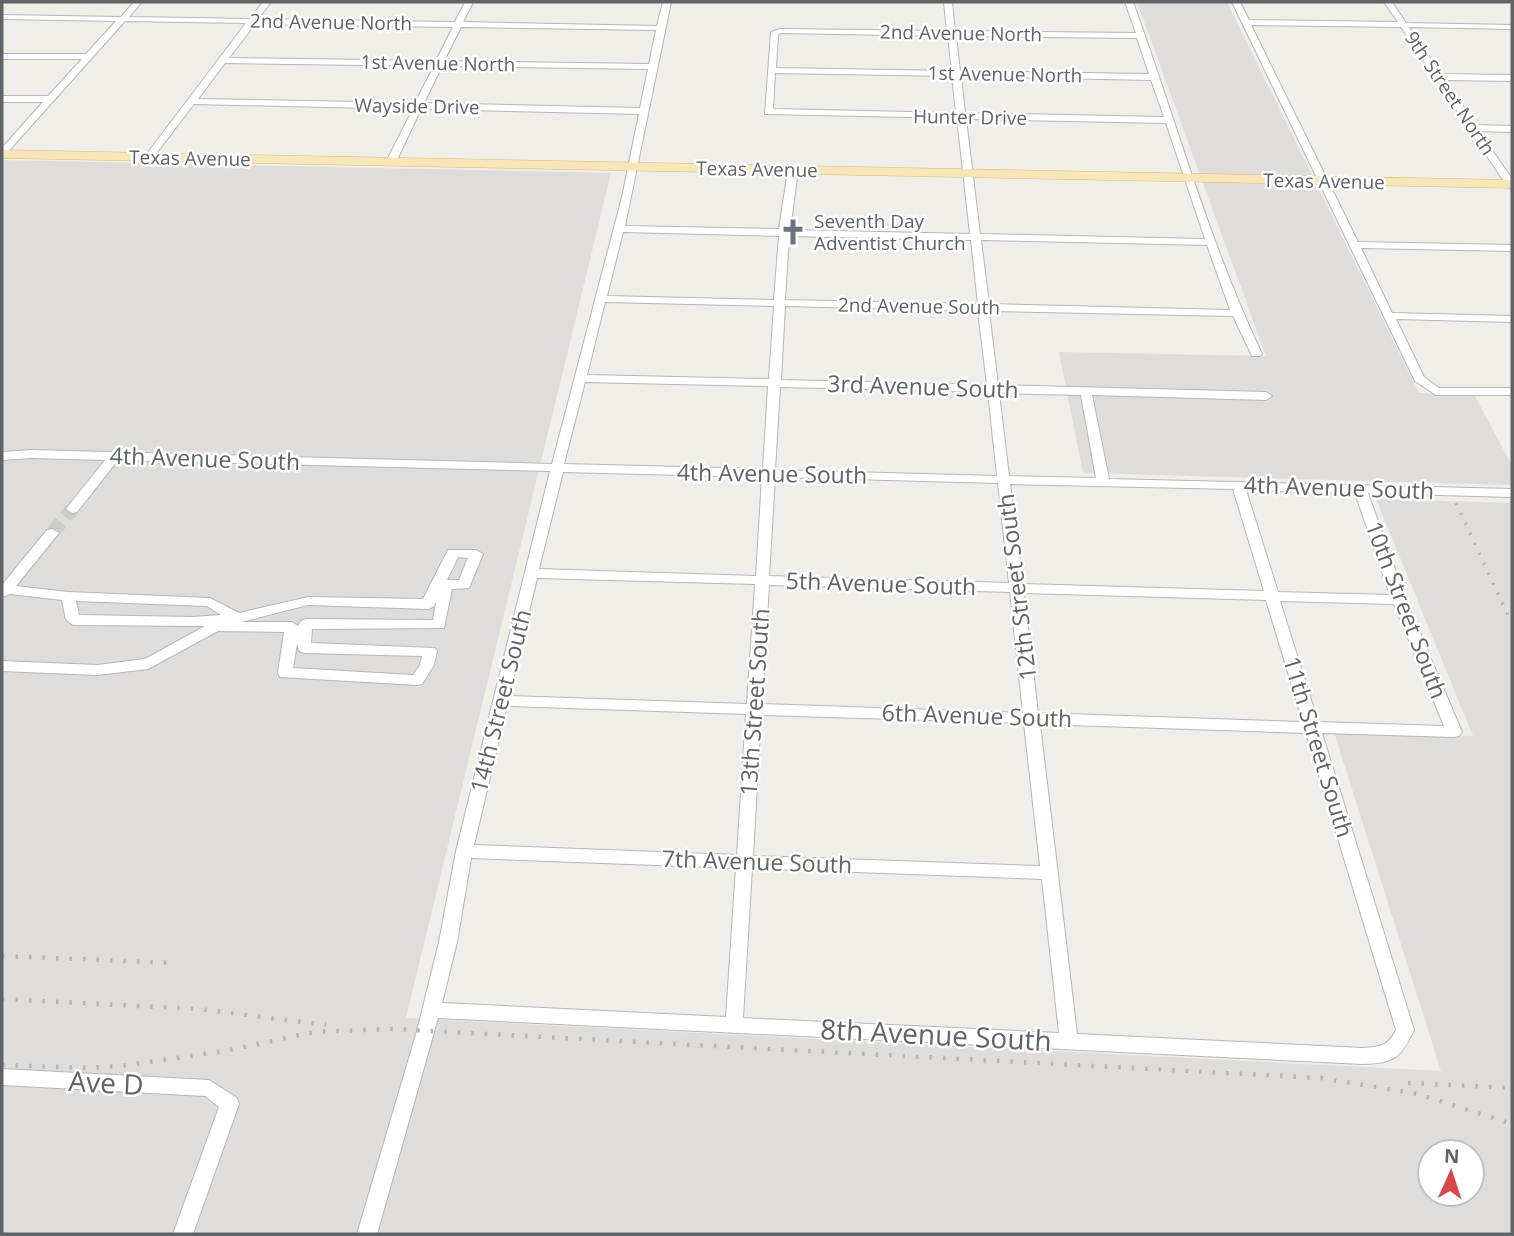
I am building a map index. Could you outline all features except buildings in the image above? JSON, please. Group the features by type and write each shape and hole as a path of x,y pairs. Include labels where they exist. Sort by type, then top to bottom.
{"main road":[{"name":"Texas Avenue","path":"2,153 1512,185"}],"street":[{"path":"2,153 138,2"},
{"path":"149,157 267,2"},
{"path":"391,162 469,2"},
{"name":"14th Street South","path":"367,1234 448,942 464,851 531,573 619,229 667,2"},
{"name":"12th Street South","path":"948,2 1069,1042"},
{"path":"1129,2 1237,313 1256,354"},
{"path":"1236,2 1419,379 1436,391 1512,392"},
{"name":"9th Street North","path":"1388,2 1512,185"},
{"name":"2nd Avenue North","path":"2,16 661,28"},
{"path":"1246,22 1512,27"},
{"name":"2nd Avenue North","path":"772,70 774,34 782,31 1141,36"},
{"path":"2,56 87,57"},
{"name":"1st Avenue North","path":"223,60 652,67"},
{"name":"1st Avenue North","path":"772,70 1155,77"},
{"name":"Hunter Drive","path":"772,70 768,112 1170,120"},
{"path":"1439,77 1512,78"},
{"path":"2,99 50,100"},
{"name":"Wayside Drive","path":"191,101 643,111"},
{"path":"1473,128 1512,129"},
{"name":"13th Street South","path":"734,1025 779,303 784,233 793,170"},
{"path":"619,229 1213,242"},
{"path":"1354,245 1512,248"},
{"name":"2nd Avenue South","path":"601,299 1237,313"},
{"path":"1388,316 1512,318"},
{"name":"3rd Avenue South","path":"580,378 1266,396"},
{"path":"1086,392 1102,482"},
{"name":"4th Avenue South","path":"2,456 32,454 1512,493"},
{"path":"72,509 114,457"},
{"name":"11th Street South","path":"1238,485 1398,1009"},
{"name":"10th Street South","path":"1360,489 1399,600 1454,732"},
{"path":"4,592 52,533"},
{"path":"2,666 97,670 148,664 215,626 257,625 292,627 285,673 417,680 427,665 430,651 304,648 306,624 439,625 446,584 464,585 476,554 453,553 428,604 308,601 237,618 193,622 74,620 68,596"},
{"name":"5th Avenue South","path":"531,573 1399,600"},
{"path":"4,592 210,601 237,618"},
{"name":"6th Avenue South","path":"501,701 1454,732"},
{"name":"7th Avenue South","path":"464,851 1050,873"},
{"name":"8th Avenue South","path":"431,1010 1363,1056 1389,1055 1398,1047 1405,1030 1398,1009"},
{"name":"Ave D","path":"2,1077 209,1088 230,1104 183,1234"}],"shaded area":[{"path":"1137,2 1227,2 1419,393 1474,394 1512,466 1512,485 1083,473 1059,352 1266,356"},
{"path":"2,160 611,173 406,1018 1441,1071 1334,732 1473,736 1376,499 1512,503 1512,1234 2,1234"}],"tunnel":[{"path":"52,533 72,509"}],"railway":[{"path":"1456,503 1512,624"},
{"path":"2,956 176,963"},
{"path":"2,999 198,1009 326,1025"},
{"path":"2,1065 90,1068 129,1065 225,1051 314,1032 392,1029 1321,1078 1418,1094 1512,1124"},
{"path":"1408,1083 1512,1088"}],"place":[{"name":"Seventh Day Adventist Church","path":"793,232"}]}
